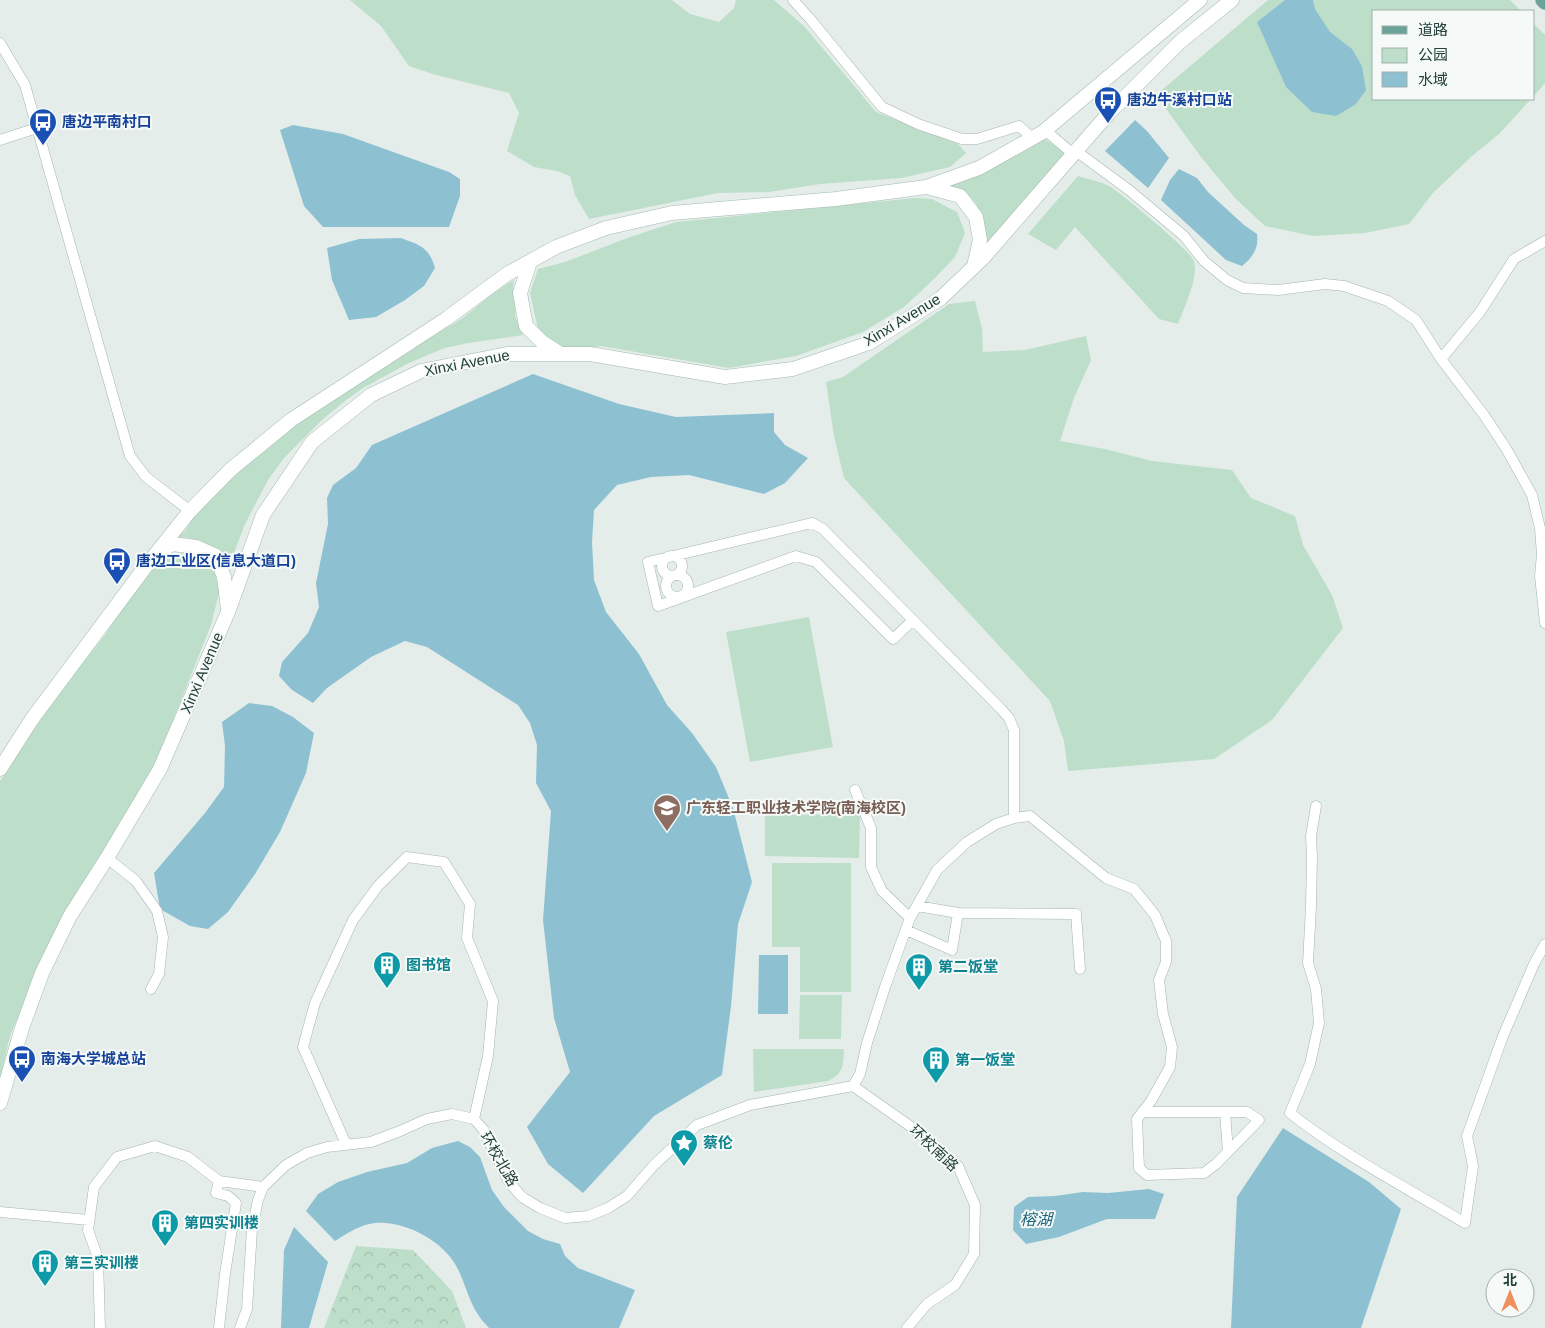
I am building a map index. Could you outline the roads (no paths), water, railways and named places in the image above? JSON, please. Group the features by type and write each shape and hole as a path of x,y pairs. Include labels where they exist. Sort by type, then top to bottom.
{"main road":[{"path":"0,770 32,719 156,553 190,511 230,470 291,420 446,320 506,274 556,247 606,228 672,213 836,199 926,187 979,168 1045,130 1200,0"},
{"name":"Xinxi Avenue","path":"0,1103 22,1028 42,973 70,916 160,770 228,612 263,515 312,442 371,395 421,371 507,354 590,354 725,377 793,369 869,343 941,298 974,267 1109,113 1181,41 1232,0"},
{"path":"926,187 960,196 976,216 980,240 974,267"},
{"path":"530,262 520,293 526,326 542,342 560,354"},
{"path":"156,553 172,544 196,547 216,556 224,577 228,612"}],"street":[{"path":"793,0 882,107 918,124 962,139 977,139 1020,126 1032,138"},
{"path":"0,43 25,85 130,456 146,477 190,511"},
{"path":"0,140 38,128"},
{"path":"1045,130 1074,153 1129,190 1184,236 1204,261 1227,280 1244,288 1278,290 1325,284 1344,286 1388,300 1416,320 1441,359 1484,415 1507,450 1532,495 1540,528 1542,554 1540,576 1545,623"},
{"path":"1441,359 1480,312 1514,259 1545,241"},
{"path":"913,620 893,639 816,562 796,556 658,606 648,562 812,523 823,529 913,620 1009,718 1014,730 1014,818"},
{"path":"670,556 676,556 682,564 682,570 668,580 666,587 672,596 683,596 688,591 687,580 682,576 674,576"},
{"path":"855,790 871,828 871,867 882,891 910,918"},
{"path":"1316,806 1311,836 1311,906 1308,963 1316,989 1319,1023 1310,1064 1290,1112 1305,1125 1361,1161 1465,1223 1474,1166 1468,1136 1504,1036 1534,964 1545,944"},
{"path":"853,1086 860,1074 867,1044 883,994 910,918 937,870 968,842 996,824 1014,818 1030,816 1106,878 1134,889 1155,915 1166,941 1166,962 1160,980 1163,1014 1172,1047 1170,1067 1150,1102 1142,1112 1137,1119 1139,1168 1147,1175 1204,1174 1259,1120 1247,1112 1142,1112"},
{"path":"346,1144 303,1047 315,1003 353,920 378,886 407,857 444,862 470,904 468,938 493,1001 488,1056 474,1119"},
{"path":"107,858 136,881 157,912 163,937 159,974 151,989"},
{"path":"917,906 958,913 1076,914 1080,968"},
{"path":"906,930 952,950 958,913"},
{"name":"环校北路","path":"240,1328 247,1309 252,1230 258,1200 263,1188 286,1165 307,1152 346,1144 371,1142 427,1119 452,1114 474,1119 483,1129 509,1182 522,1197 540,1208 564,1218 588,1216 608,1208 627,1196 654,1165 697,1125 750,1105 853,1086"},
{"name":"环校南路","path":"853,1086 910,1126 958,1166 975,1205 974,1254 955,1284 927,1304 907,1328"},
{"path":"1226,1112 1228,1152"},
{"path":"100,1328 98,1258 88,1230 94,1187 117,1157 155,1146 188,1157 219,1181 263,1188"},
{"path":"219,1181 216,1193 228,1196 236,1203 219,1328"},
{"path":"0,1212 89,1220"}],"water":[{"path":"1285,0 1313,0 1315,9 1330,32 1352,49 1362,66 1366,90 1356,104 1336,116 1312,112 1286,87 1257,22"},
{"path":"1135,120 1147,131 1169,158 1148,188 1105,151"},
{"path":"293,125 343,134 449,172 460,179 460,196 449,227 323,227 304,206 280,130"},
{"path":"1179,169 1197,178 1208,192 1244,225 1257,234 1257,244 1254,252 1242,266 1226,260 1161,200 1170,180"},
{"path":"401,238 423,248 433,261 435,268 424,286 376,317 349,320 332,280 327,248 359,239"},
{"path":"533,374 619,404 676,417 774,413 774,432 785,445 808,458 785,483 764,494 689,475 651,477 617,485 594,510 592,542 594,580 606,612 639,654 667,705 692,733 716,767 733,808 752,882 738,924 731,1006 722,1075 654,1116 583,1193 548,1164 527,1127 570,1072 554,1018 543,920 551,811 536,783 537,745 530,723 518,705 427,647 405,641 371,657 327,688 313,703 292,690 279,676 282,662 308,633 319,607 316,583 328,524 327,498 333,485 356,468 372,445"},
{"path":"249,703 272,706 293,717 314,733 306,773 280,832 255,874 228,912 208,929 190,926 160,909 154,873 205,813 224,787 225,746 222,722"},
{"path":"759,955 788,955 788,1014 758,1014"},
{"path":"1283,1128 1369,1182 1401,1209 1361,1328 1231,1328 1237,1197"},
{"path":"458,1141 470,1147 480,1157 492,1190 504,1207 528,1231 543,1239 560,1244 565,1256 578,1268 635,1290 619,1328 489,1328 475,1310 455,1264 440,1246 418,1232 405,1227 380,1223 360,1227 335,1241 306,1211 318,1194 338,1182 367,1172 407,1163 432,1148"},
{"name":"榕湖","path":"1149,1189 1164,1194 1155,1219 1107,1219 1059,1237 1026,1244 1013,1230 1014,1207 1028,1197"},
{"path":"294,1227 328,1262 309,1328 281,1328 284,1250"}],"place":[{"name":"唐边牛溪村口站","path":"1108,124"},
{"name":"唐边平南村口","path":"43,146"},
{"name":"唐边工业区(信息大道口)","path":"117,585"},
{"name":"广东轻工职业技术学院(南海校区)","path":"667,832"},
{"name":"图书馆","path":"387,989"},
{"name":"第二饭堂","path":"919,991"},
{"name":"南海大学城总站","path":"22,1083"},
{"name":"第一饭堂","path":"936,1084"},
{"name":"蔡伦","path":"684,1167"},
{"name":"第四实训楼","path":"165,1247"},
{"name":"第三实训楼","path":"45,1287"}]}
